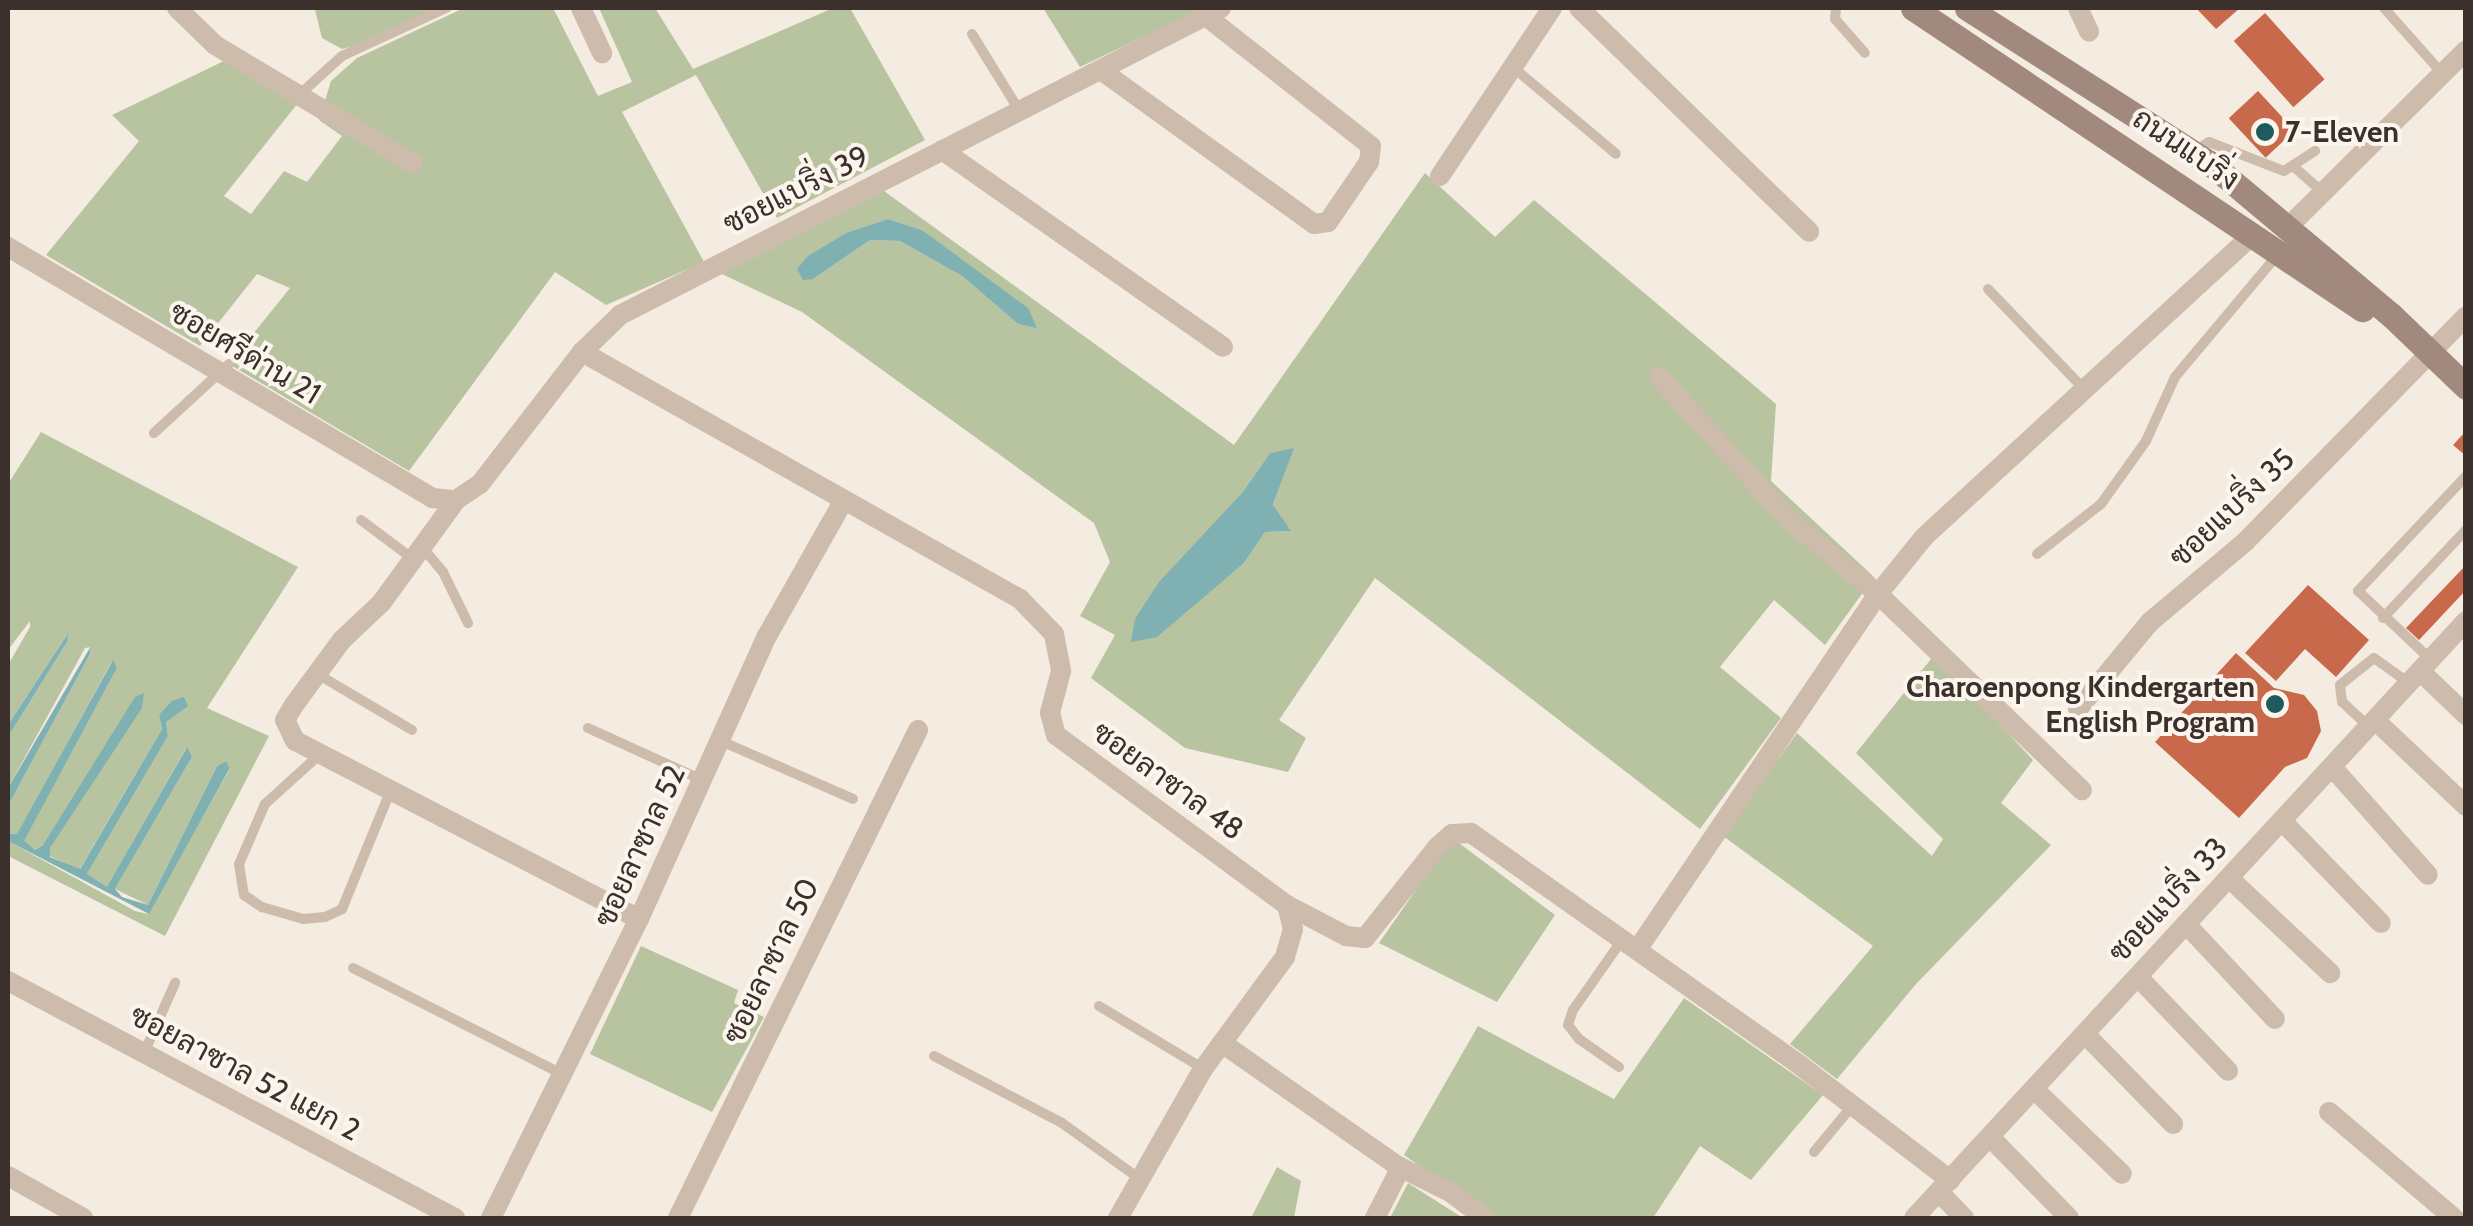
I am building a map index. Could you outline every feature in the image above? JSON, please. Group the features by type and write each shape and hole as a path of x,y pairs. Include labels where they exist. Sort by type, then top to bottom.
{"main road":[{"name":"ถนนแบริ่ง","path":"1913,8 2425,349"},
{"name":"ถนนแบริ่ง","path":"1967,8 2193,152 2392,315 2466,388"}],"street":[{"path":"178,8 215,45 412,163"},
{"path":"582,8 602,53"},
{"path":"1440,176 1552,8"},
{"path":"1578,8 1809,232"},
{"path":"2078,8 2090,32"},
{"path":"1102,71 1314,224 1328,222 1369,162 1371,146 1214,12"},
{"name":"ซอยแบริ่ง 39","path":"318,756 294,742 285,720 342,640 382,602 456,500 480,484 582,352 627,311 1214,12"},
{"path":"2288,227 2466,50"},
{"path":"942,150 1222,347"},
{"path":"1629,945 1878,594 1924,537 2254,234"},
{"name":"ซอยศรีด่าน 21","path":"8,246 225,368 432,498 456,500"},
{"name":"ซอยแบริ่ง 35","path":"2078,709 2150,622 2246,542 2425,349 2466,316"},
{"name":"ซอยลาซาล 48","path":"582,352 1020,599 1054,634 1061,670 1050,714 1056,735 1287,906"},
{"path":"1659,377 1788,518 1878,594 2082,790"},
{"name":"ซอยลาซาล 52","path":"491,1218 639,919 767,636 844,500"},
{"name":"ซอยแบริ่ง 33","path":"1914,1218 2466,621"},
{"path":"2420,672 2466,715"},
{"path":"2372,723 2466,806"},
{"name":"ซอยลาซาล 50","path":"678,1218 918,730"},
{"path":"318,756 639,919"},
{"path":"2332,766 2428,875"},
{"path":"2282,821 2380,923"},
{"path":"1287,906 1346,936 1366,938 1437,847 1452,834 1471,834 1853,1105 1945,1186 1964,1218"},
{"path":"2229,878 2330,974"},
{"path":"1118,1218 1203,1069 1285,957 1293,929 1287,906"},
{"path":"2186,924 2275,1019"},
{"path":"2138,977 2228,1071"},
{"name":"ซอยลาซาล 52 แยก 2","path":"8,981 455,1218"},
{"path":"2084,1034 2173,1124"},
{"path":"1222,1043 1396,1165 1450,1192 1485,1218"},
{"path":"2034,1088 2122,1174"},
{"path":"2329,1112 2454,1218"},
{"path":"1990,1138 2069,1218"},
{"path":"1375,1218 1398,1173 1396,1165"},
{"path":"8,1176 83,1218"}],"lane":[{"path":"299,95 342,56 446,8"},
{"path":"1836,8 1834,19 1866,52"},
{"path":"2384,8 2442,73"},
{"path":"972,34 1019,110"},
{"path":"1514,68 1616,154"},
{"path":"2193,152 2209,142 2284,172 2315,150"},
{"path":"2294,167 2323,192"},
{"path":"2038,554 2101,504 2146,441 2175,377 2280,252"},
{"path":"1988,289 2086,391"},
{"path":"154,433 225,368"},
{"path":"2420,672 2383,618 2360,597 2359,588 2466,476"},
{"path":"361,520 443,572 468,623"},
{"path":"2383,618 2466,530"},
{"path":"2372,723 2342,702 2340,686 2374,658 2420,672"},
{"path":"319,675 412,730"},
{"path":"588,728 703,781"},
{"path":"721,740 853,799"},
{"path":"318,756 265,804 239,864 244,895 262,908 303,919 325,918 342,909 390,792"},
{"path":"1618,1067 1578,1039 1568,1025 1573,1010 1629,945"},
{"path":"353,968 564,1076"},
{"path":"144,1053 175,983"},
{"path":"1098,1006 1203,1069"},
{"path":"934,1056 1062,1123 1140,1179"},
{"path":"1814,1152 1853,1105"}],"green space":[{"path":"434,8 365,43 342,49 322,38 315,10"},
{"path":"464,8 553,8 598,96 632,82 599,8 655,8 693,69 833,8 850,8 925,140 777,218 696,75 622,112 704,262 606,305 555,272 409,471 229,364 290,288 257,274 200,346 46,255 139,141 112,115 228,59 298,103 224,196 251,214 284,171 307,182 342,136 319,120 331,81 357,58"},
{"path":"1043,8 1204,8 1080,67"},
{"path":"1425,173 1495,237 1534,200 1776,404 1771,481 1874,577 1825,645 1774,600 1720,667 1781,718 1700,829 1375,578 1279,720 1306,738 1288,772 1185,748 1091,678 1115,635 1080,616 1110,562 1094,523 802,312 722,274 884,191 1234,445","holes":["888,219 922,230 1037,327 1018,324 962,276 900,241 870,240 813,279 848,232","1293,449 1273,506 1290,531 1265,532 1244,563 1213,588 1242,493 1270,453"]},
{"path":"41,432 298,567 207,708 269,736 165,936 8,856 8,841 135,911 148,914 230,769 226,761 217,766 148,905 115,889 192,757 186,748 107,888 87,874 168,736 166,722 178,711 159,715 162,729 79,870 50,856 50,848 89,783 43,845 35,850 23,842 117,668 112,661 17,835 8,834 8,806 91,647 85,648 8,788 8,737 67,642 67,634 8,725 8,665 30,621 8,650 8,484"},
{"path":"1935,654 2033,760 2001,803 2051,845 1916,984 1837,1079 1790,1044 1873,946 1723,836 1797,733 1932,856 1943,839 1856,753"},
{"path":"1459,843 1555,915 1497,1002 1379,943 1445,848"},
{"path":"641,946 738,990 734,1003 764,1017 712,1112 590,1054"},
{"path":"1684,998 1823,1095 1751,1180 1700,1146 1653,1218 1493,1218 1404,1155 1478,1026 1614,1099"},
{"path":"1277,1167 1301,1181 1294,1218 1251,1218"},
{"path":"1408,1183 1463,1218 1390,1218"}],"water":[{"path":"888,219 922,230 1028,308 1037,328 1018,324 962,276 900,241 870,240 813,279 803,280 797,269 808,256 848,232"},
{"path":"1294,448 1273,505 1291,531 1265,532 1244,563 1157,637 1131,642 1135,619 1159,582 1242,493 1270,453"},
{"path":"68,633 67,642 8,737 8,725"},
{"path":"91,646 90,654 8,806 8,788"},
{"path":"113,660 117,668 24,841 35,850 43,845 135,697 144,693 142,708 50,848 50,857 80,869 162,729 159,715 172,701 184,697 188,706 166,722 168,736 87,874 107,887 187,747 192,757 115,889 122,897 148,905 217,766 226,761 230,768 149,914 8,841 8,834 17,834"}],"building":[{"path":"2196,8 2240,8 2216,29"},
{"path":"2265,13 2325,79 2293,107 2234,41"},
{"path":"2258,91 2295,130 2266,158 2229,118"},
{"path":"2466,431 2466,456 2453,445"},
{"path":"2466,565 2466,590 2419,640 2406,628"},
{"path":"2308,585 2369,640 2336,677 2305,649 2276,681 2245,653"},
{"path":"2236,653 2274,688 2304,695 2317,711 2321,731 2307,758 2285,767 2239,818 2155,742"}],"place":[{"name":"7-Eleven","path":"2265,132"},
{"name":"Charoenpong Kindergarten English Program","path":"2275,704"}]}
